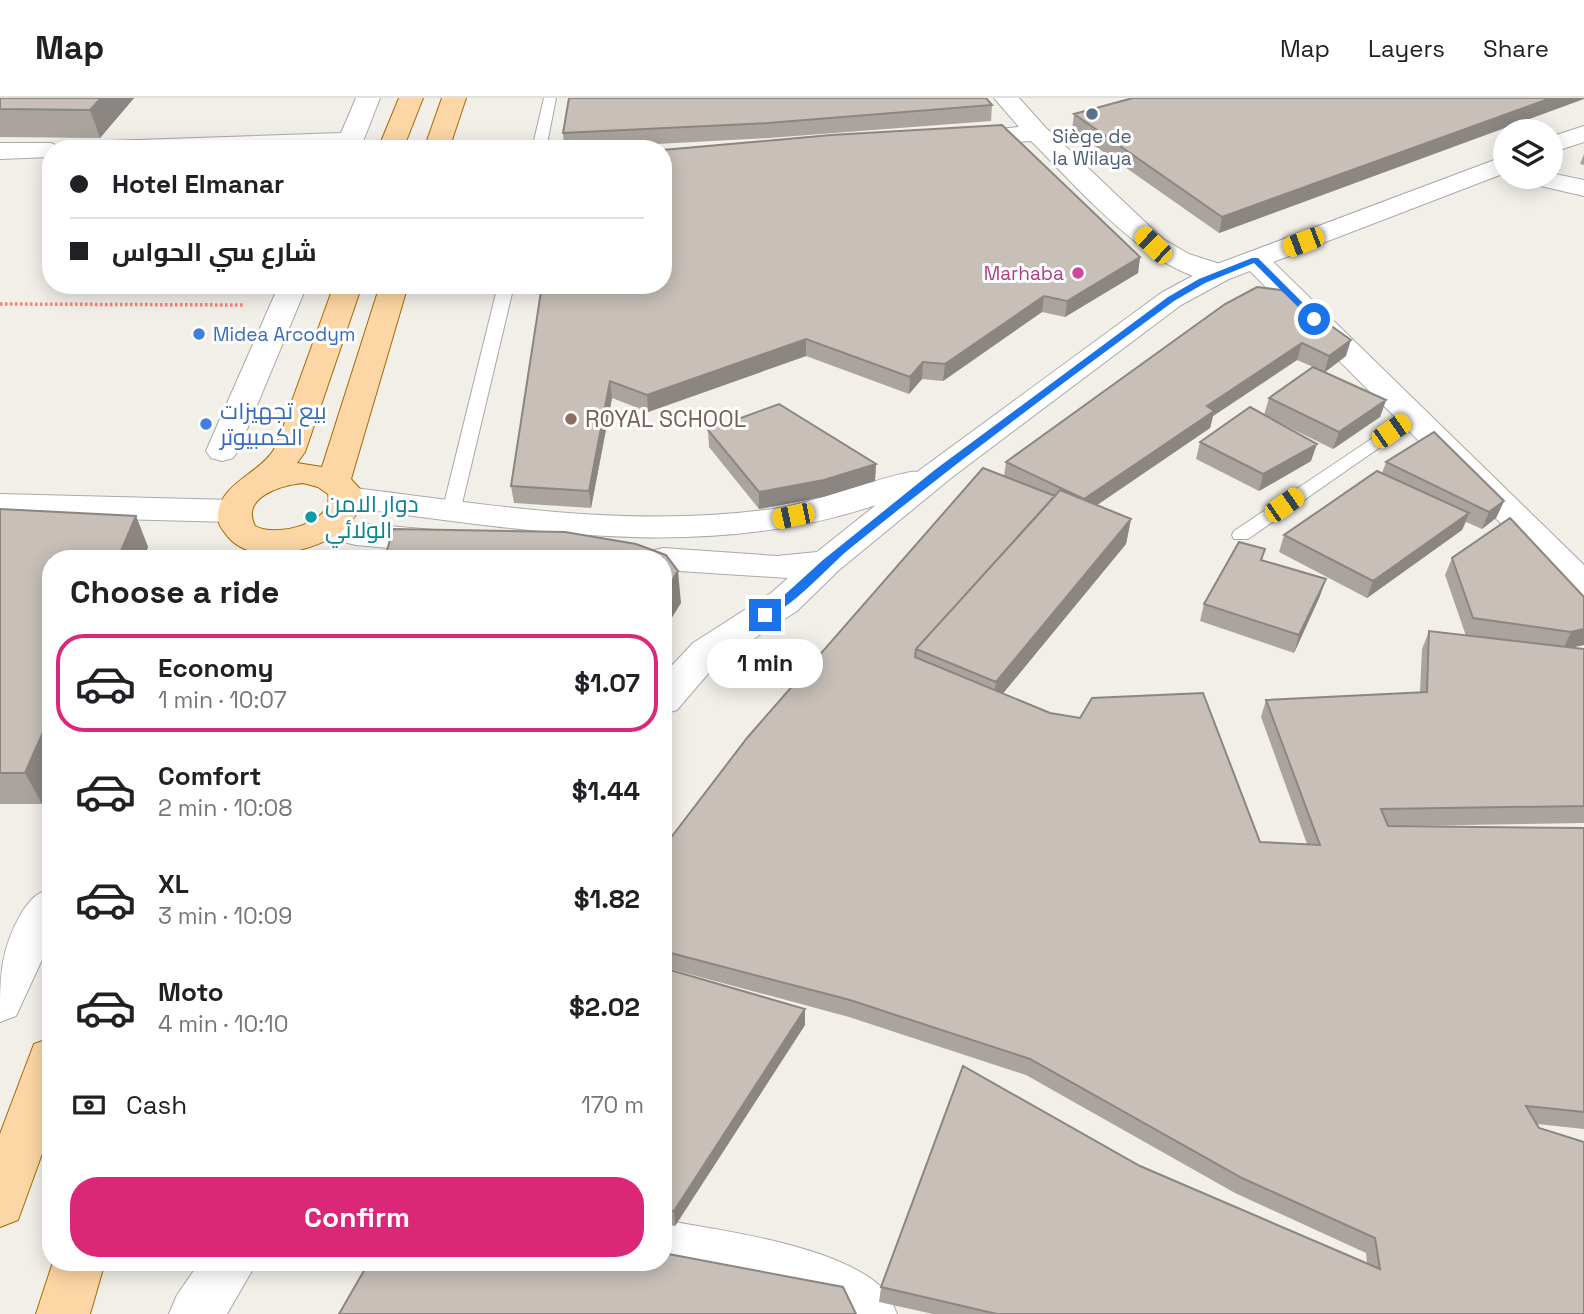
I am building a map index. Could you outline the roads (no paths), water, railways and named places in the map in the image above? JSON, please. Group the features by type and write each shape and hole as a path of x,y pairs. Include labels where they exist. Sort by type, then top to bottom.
{"main road":[{"path":"394,140 411,98"},
{"path":"439,140 454,98"},
{"path":"345,294 289,452 267,479 244,493 233,511 233,521 255,550 277,543 318,540 345,507 340,488 392,294"},
{"path":"267,479 303,473 340,488"},
{"path":"0,1203 42,1084"},
{"path":"63,1314 76,1271"}],"street":[{"path":"351,140 368,98"},
{"path":"1006,98 1037,133 1153,245 1179,260 1219,273"},
{"path":"935,141 1037,133"},
{"path":"1563,141 1584,133"},
{"path":"0,151 42,150"},
{"path":"672,690 706,652 784,602 827,562 939,471 1171,299 1219,273 1493,171"},
{"path":"1563,184 1584,188"},
{"path":"1255,260 1584,586"},
{"path":"222,451 289,295"},
{"path":"340,488 451,512 657,527 726,526 816,511 868,497 939,471"},
{"path":"0,505 233,511"},
{"path":"318,540 356,534 551,550"},
{"path":"672,560 777,568 827,562"},
{"path":"0,1002 25,941 42,918"},
{"path":"672,1247 784,1268 846,1292 870,1314"},
{"path":"196,1314 225,1271"}],"lane":[{"path":"541,140 550,98"},
{"path":"451,512 504,294"},
{"path":"1241,535 1413,416"}],"place":[{"name":"Siège de la Wilaya","path":"1092,114"},
{"name":"Marhaba","path":"1078,273"},
{"name":"Midea Arcodym","path":"199,334"},
{"name":"ROYAL SCHOOL","path":"571,419"},
{"name":"بيع تجهيزات الكمبيوتر","path":"206,424"},
{"name":"دوار الامن الولائي","path":"311,517"}]}
